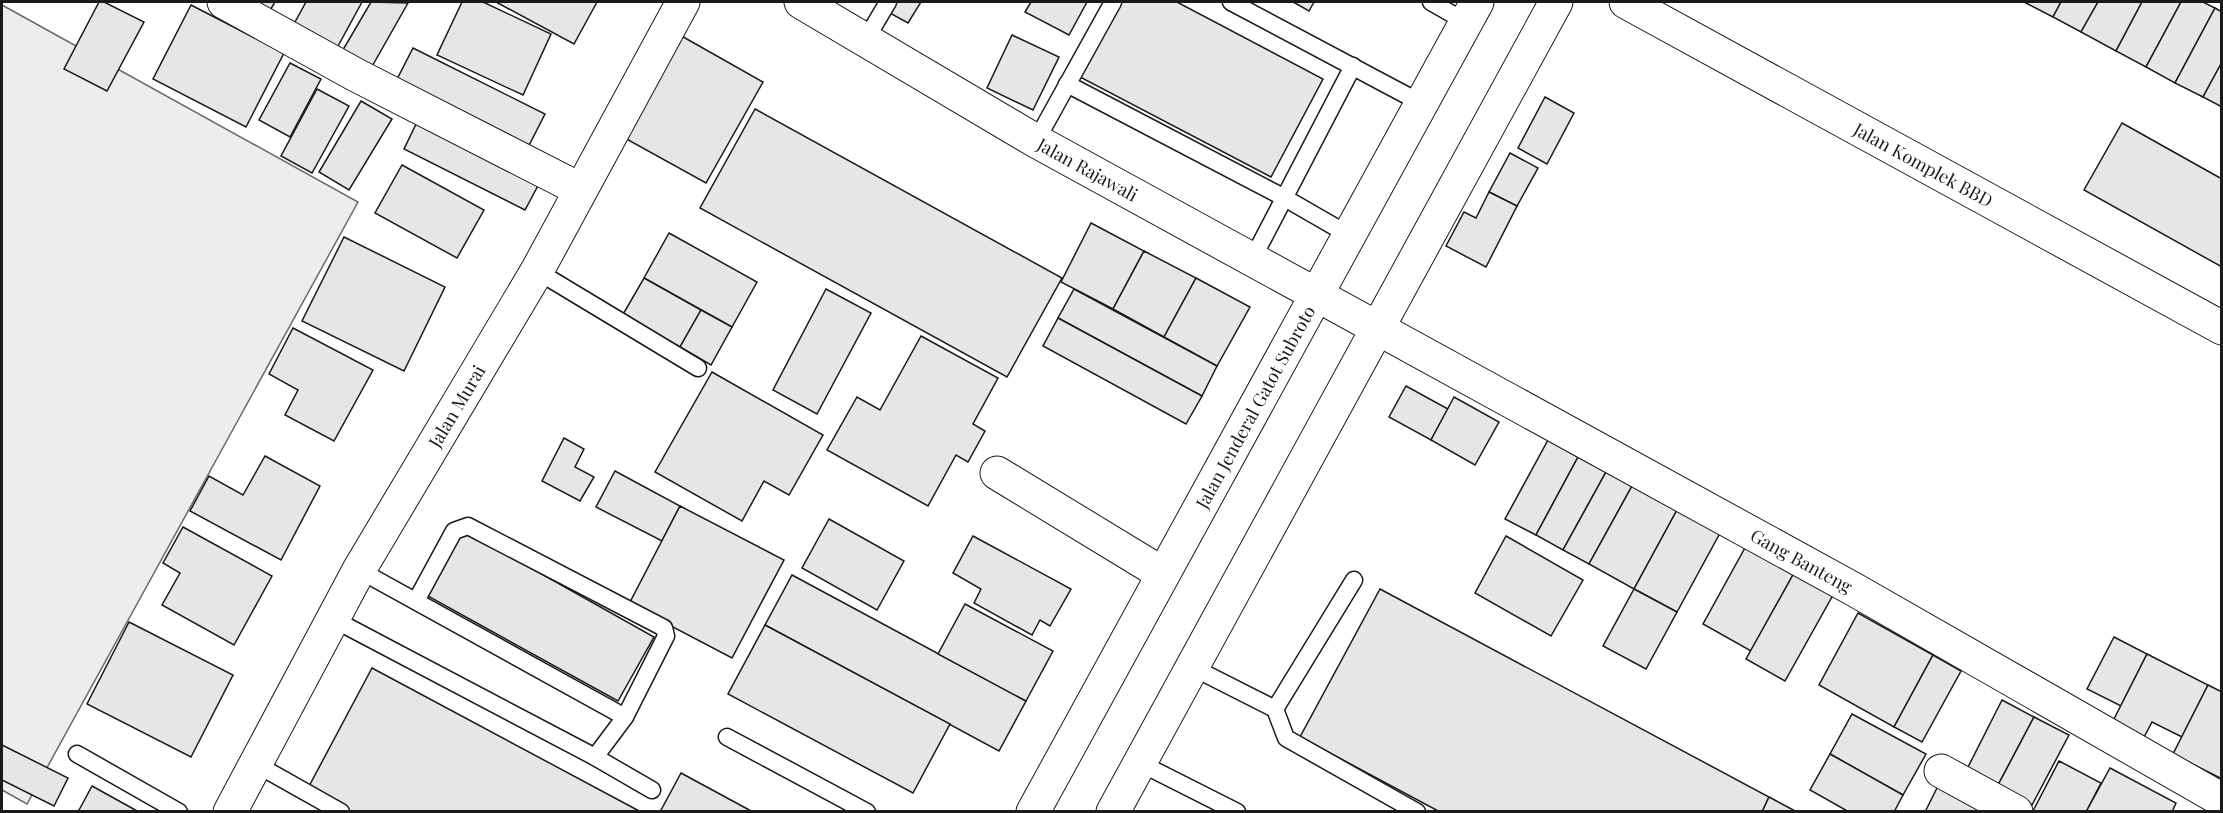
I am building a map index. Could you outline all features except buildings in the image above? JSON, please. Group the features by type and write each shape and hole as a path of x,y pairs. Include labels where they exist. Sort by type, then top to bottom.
{"street":[{"path":"224,2 356,75 579,189"},
{"name":"Jalan Murai","path":"230,812 254,763 359,570 537,271 579,189 683,2"},
{"name":"Jalan Rajawali","path":"804,2 1036,141 1378,327"},
{"path":"1113,812 1556,2"},
{"name":"Jalan Komplek BBD","path":"1626,2 2222,328"},
{"name":"Jalan Jenderal Gatot Subroto","path":"1033,812 1471,12"},
{"name":"Gang Banteng","path":"1378,327 1855,590 2222,800"},
{"path":"997,473 1164,574"},
{"path":"1941,771 2016,812"}],"lane":[{"path":"866,39 888,2"},
{"path":"1036,141 1113,2"},
{"path":"1231,2 1421,103"},
{"path":"1431,2 1471,12"},
{"path":"1253,258 1353,66"},
{"path":"1068,84 1283,197 1349,235"},
{"path":"537,271 698,368"},
{"path":"416,601 454,531 468,526 664,628 666,636 625,717 595,757"},
{"path":"359,570 625,717"},
{"path":"1275,709 1354,580"},
{"path":"333,619 595,757 652,790"},
{"path":"1192,667 1275,709 1286,738 1418,812"},
{"path":"727,737 867,812"},
{"path":"77,754 180,812"},
{"path":"254,763 340,812"},
{"path":"1140,763 1237,812"}],"shaded area":[{"path":"2,5 358,202 27,804 2,790"}]}
